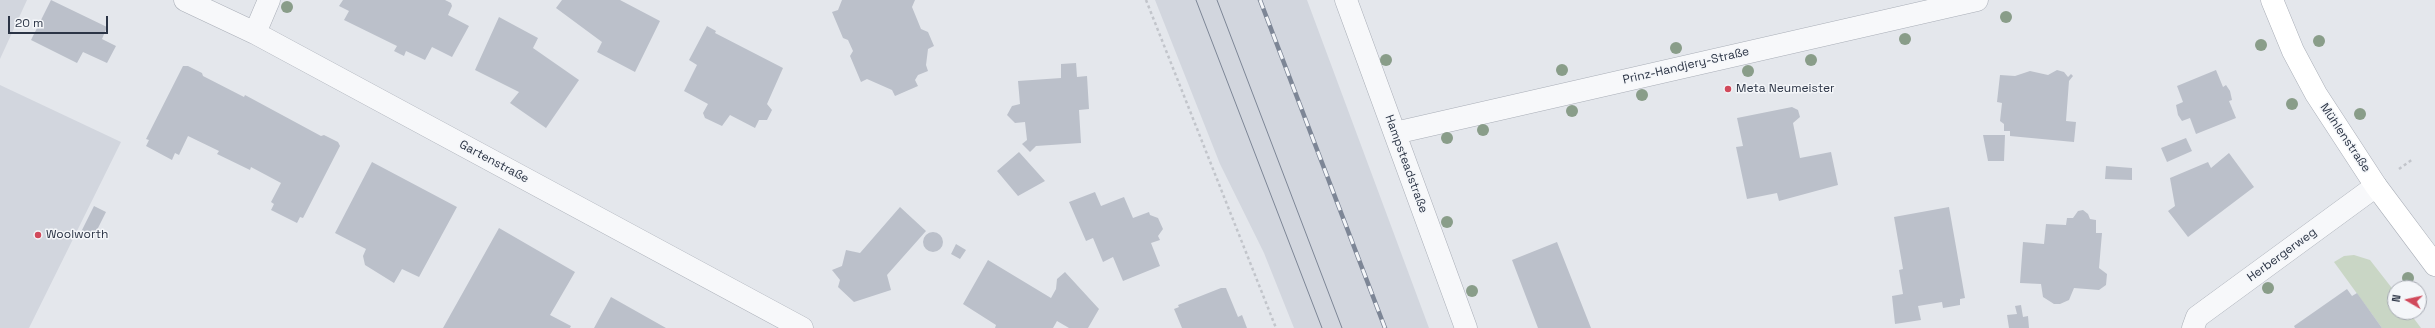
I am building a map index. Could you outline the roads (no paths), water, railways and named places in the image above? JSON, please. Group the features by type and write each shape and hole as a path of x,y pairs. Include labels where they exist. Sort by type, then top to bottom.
{"street":[{"name":"Gartenstraße","path":"185,0 255,34 802,328"},
{"path":"255,34 269,0"},
{"name":"Hampsteadstraße","path":"1346,0 1466,328"},
{"name":"Prinz-Handjery-Straße","path":"1395,133 1977,0"},
{"name":"Mühlenstraße","path":"2272,0 2293,51 2316,94 2376,186 2435,265"},
{"name":"Herbergerweg","path":"2194,328 2198,317 2376,186"}],"tram line":[{"path":"1196,0 1322,328"},
{"path":"1217,0 1342,328"}],"railway":[{"path":"1260,0 1385,328"}],"place":[{"name":"Meta Neumeister","path":"1728,89"},
{"name":"Woolworth","path":"38,235"}]}
